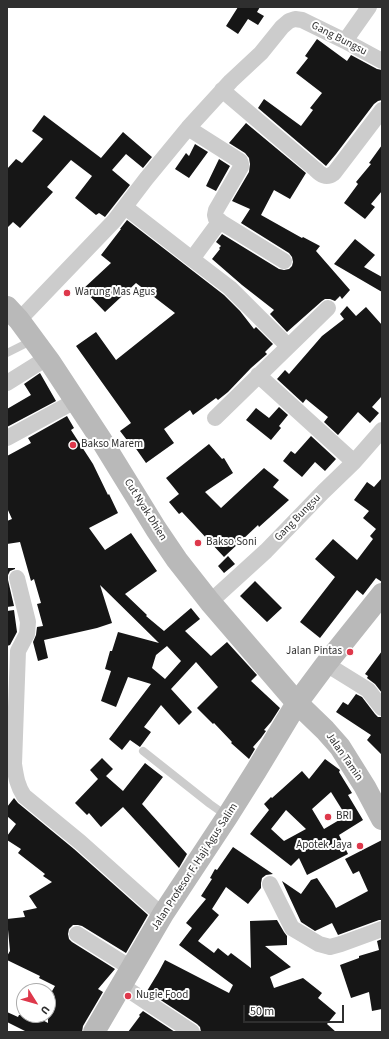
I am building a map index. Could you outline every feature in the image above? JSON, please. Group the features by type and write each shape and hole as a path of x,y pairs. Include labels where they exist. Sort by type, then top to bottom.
{"main road":[{"name":"Cut Nyak Dhien","path":"13,314 47,358 177,560 210,602 297,702"},
{"name":"Jalan Profesor F. Haji Agus Salim","path":"94,1032 163,914 227,817 297,702 382,594"},
{"name":"Jalan Tamin","path":"297,702 340,747 381,816"}],"street":[{"path":"345,41 369,7"},
{"name":"Gang Bungsu","path":"222,90 261,52 282,27 295,18 345,41 382,61"},
{"path":"13,314 114,221 188,128 222,90 314,169 325,176 330,176 334,173 382,110"},
{"path":"188,128 240,161 241,164 241,167 216,210 214,215 216,219 284,261"},
{"path":"125,207 230,288 288,346"},
{"path":"192,259 220,221"},
{"path":"215,418 328,308"},
{"path":"7,383 47,358"},
{"path":"258,375 354,462"},
{"path":"7,438 75,401"},
{"name":"Gang Bungsu","path":"210,602 266,551 354,462 382,430"},
{"path":"17,578 28,622 27,634 18,651 14,764 19,788 24,796 80,842 154,908 163,914"},
{"path":"326,664 368,690 382,708"},
{"path":"270,884 292,928 319,944 330,946 341,944 382,929"},
{"path":"77,934 192,1032"}],"lane":[{"path":"7,353 34,340"},
{"path":"143,751 227,817"}],"building":[{"path":"238,7 260,7 257,12 264,16 258,25 248,19 238,34 226,26"},
{"path":"317,39 347,61 351,55 377,69 382,70 382,100 374,104 326,166 258,108 264,99 301,126 313,110 310,108 322,93 296,73 308,58 305,56"},
{"path":"44,115 101,158 123,132 152,157 143,168 126,154 112,170 130,185 105,217 99,213 96,215 75,198 92,176 71,160 47,187 53,192 20,228 13,222 7,228 7,169 16,159 22,163 43,139 32,131"},
{"path":"246,123 306,173 290,199 274,190 261,215 302,238 303,237 320,246 316,251 350,290 342,299 340,296 335,301 325,299 322,301 287,332 270,314 274,310 212,259 220,249 219,248 221,246 216,242 222,234 279,269 289,269 293,262 289,253 241,223 250,209 232,201 249,172 250,164 249,158 245,153 229,143"},
{"path":"195,144 208,152 189,178 175,169 186,153 189,156"},
{"path":"382,145 382,191 371,204 375,207 365,219 344,203 358,184 356,182 371,164 369,163"},
{"path":"219,159 230,166 216,191 206,186"},
{"path":"127,220 224,295 240,311 254,329 256,327 273,344 265,352 267,354 218,400 216,398 193,415 190,410 164,429 174,443 146,463 132,443 130,444 120,431 131,423 76,346 96,332 116,360 175,313 136,283 105,312 83,289 111,263 101,255"},
{"path":"355,239 375,255 364,267 382,277 382,292 334,264"},
{"path":"347,306 356,316 366,307 382,325 382,396 372,407 379,413 370,423 358,412 338,435 324,422 328,417 306,399 303,403 277,379 285,370 289,374 322,336 344,319 340,314"},
{"path":"40,373 56,401 7,427 7,409 31,395 24,384"},
{"path":"279,407 288,415 279,426 281,428 271,440 246,420 256,408 269,418"},
{"path":"67,416 74,428 71,430 93,464 118,513 89,528 105,550 131,533 157,571 125,594 147,615 146,616 164,631 191,608 200,619 185,631 211,656 227,642 257,675 251,681 280,708 264,730 266,731 253,747 255,749 249,759 197,708 218,687 196,662 171,689 192,712 179,725 161,705 144,727 151,732 140,747 130,740 122,750 109,739 151,684 128,677 116,707 101,701 111,671 105,669 110,651 112,651 118,632 159,643 100,585 112,623 97,628 44,640 48,658 38,661 33,642 37,627 43,626 37,604 41,603 34,579 31,581 20,542 7,544 7,521 12,519 7,508 7,456 31,443 28,438","holes":["167,646 181,661 165,679 152,668 156,655"]},
{"path":"311,436 336,459 325,471 315,462 302,477 283,461 291,451 295,454"},
{"path":"209,444 222,459 224,458 233,473 205,492 221,508 264,468 279,480 273,487 289,500 259,527 258,525 224,557 182,512 179,514 169,502 179,494 166,478"},
{"path":"382,478 382,582 376,578 363,595 357,590 320,638 300,622 335,577 315,559 333,539 357,560 373,539 370,536 376,529 363,518 369,511 354,500 367,482 374,487"},
{"path":"228,556 235,564 224,573 218,566"},
{"path":"7,568 15,569 10,571 8,575 14,606 7,607"},
{"path":"255,581 282,608 267,622 240,596"},
{"path":"14,610 17,632 10,645 7,646 7,611"},
{"path":"382,651 382,693 365,674"},
{"path":"356,694 362,697 378,717 382,717 382,755 367,740 371,735 336,712 343,702 348,705"},
{"path":"102,758 113,769 106,776 123,791 145,763 163,777 142,804 187,854 179,868 123,807 101,827 89,813 87,815 75,803 98,779 90,770"},
{"path":"325,759 340,770 339,772 352,793 348,795 363,820 339,835 348,854 307,875 299,858 291,866 250,834 269,810 264,804 271,797 272,798 302,771 309,779","holes":["331,792 346,816 324,829 312,809","286,810 306,829 284,841 271,829"]},
{"path":"14,798 148,915 126,953 82,926 73,925 69,929 69,939 72,942 115,969 98,989 103,992 83,1026 82,1032 27,1032 7,1022 7,1012 16,1016 16,1023 56,1023 56,983 49,983 39,978 40,976 7,960 7,956 10,951 7,919 25,917 23,911 37,908 29,896 52,882 43,876 45,874 18,853 21,849 7,840 7,836 16,824 7,816 7,807"},
{"path":"382,840 382,920 338,935 332,923 315,931 301,922 282,881 301,894 311,880 317,878 336,908 368,891 359,871 353,874 345,859"},
{"path":"233,847 273,874 266,875 262,878 261,888 248,904 226,887 212,909 219,915 198,941 214,953 218,948 228,956 231,953 251,968 250,921 277,920 287,936 287,945 265,946 291,967 270,977 274,988 303,978 322,993 318,998 336,1013 327,1024 336,1032 201,1032 200,1027 197,1024 147,991 165,960 229,993 233,985 179,945 192,928 186,923 206,899 201,896 212,879 210,878 215,869 217,870"},
{"path":"382,939 382,1009 372,1011 369,992 351,998 340,965 359,958 359,956 379,950 377,941"},
{"path":"143,1011 175,1032 128,1032"}],"place":[{"name":"Warung Mas Agus","path":"67,293"},
{"name":"Bakso Marem","path":"73,445"},
{"name":"Bakso Soni","path":"198,543"},
{"name":"Jalan Pintas","path":"350,652"},
{"name":"BRI","path":"328,817"},
{"name":"Apotek Jaya","path":"360,846"},
{"name":"Nugie Food","path":"128,996"}]}
